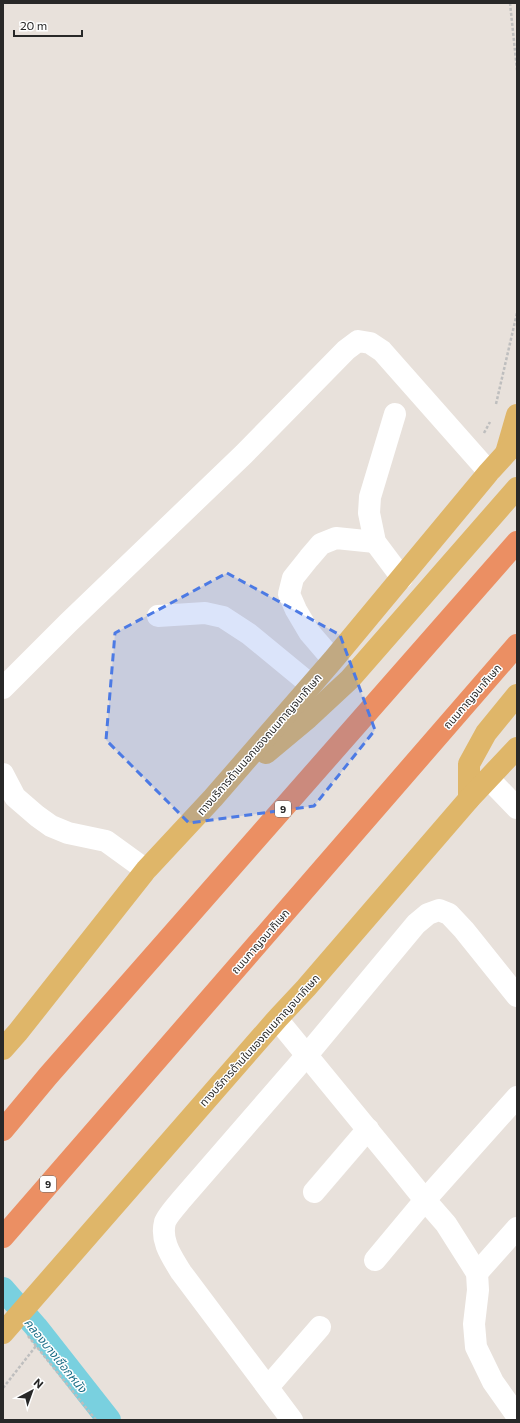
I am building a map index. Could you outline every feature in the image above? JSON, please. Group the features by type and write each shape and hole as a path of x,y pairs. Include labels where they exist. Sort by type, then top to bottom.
{"highway":[{"name":"9","path":"3,1130 48,1076 517,542"},
{"name":"ถนนกาญจนาภิเษก","path":"3,1237 517,645"}],"main road":[{"path":"512,447 517,415"},
{"name":"ทางบริการด้านนอกของถนนกาญจนาภิเษก","path":"3,1049 146,870 213,798 333,660 489,472 512,447"},
{"path":"213,798 308,718 350,679 517,488"},
{"path":"469,799 469,764 486,733 517,695"},
{"name":"ทางบริการด้านในของถนนกาญจนาภิเษก","path":"3,1333 277,1019 306,988 469,799 517,748"}],"street":[{"path":"3,688 68,623 244,454 346,350 358,341 370,344 382,351 489,472"},
{"path":"395,414 370,497 369,513 375,542 402,578"},
{"path":"333,660 309,632 296,610 289,594 294,578 321,544 336,538 375,542"},
{"path":"158,616 205,613 223,618 249,634 311,685"},
{"path":"3,774 15,797 36,816 51,826 68,833 106,840 146,870"},
{"path":"489,779 517,808"},
{"path":"292,1420 181,1272 167,1249 164,1236 165,1221 182,1199 307,1055 416,924 428,914 440,910 449,914 464,930 517,996"},
{"path":"277,1019 446,1224 477,1273 478,1290 474,1324 476,1347 493,1382 517,1416"},
{"path":"375,1260 425,1200 517,1097"},
{"path":"314,1192 368,1128"},
{"path":"477,1273 517,1228"},
{"path":"268,1387 320,1327"}],"path":[{"path":"510,3 517,70"},
{"path":"496,406 517,313"},
{"path":"470,452 481,440 491,420"},
{"path":"27,1335 96,1420"},
{"path":"3,1388 36,1346"}],"highlighted area":[{"path":"227,573 340,635 375,730 314,806 189,823 106,740 115,633"}],"waterway":[{"name":"คลองบางเชือกหนัง","path":"3,1289 36,1327 109,1420"}]}
